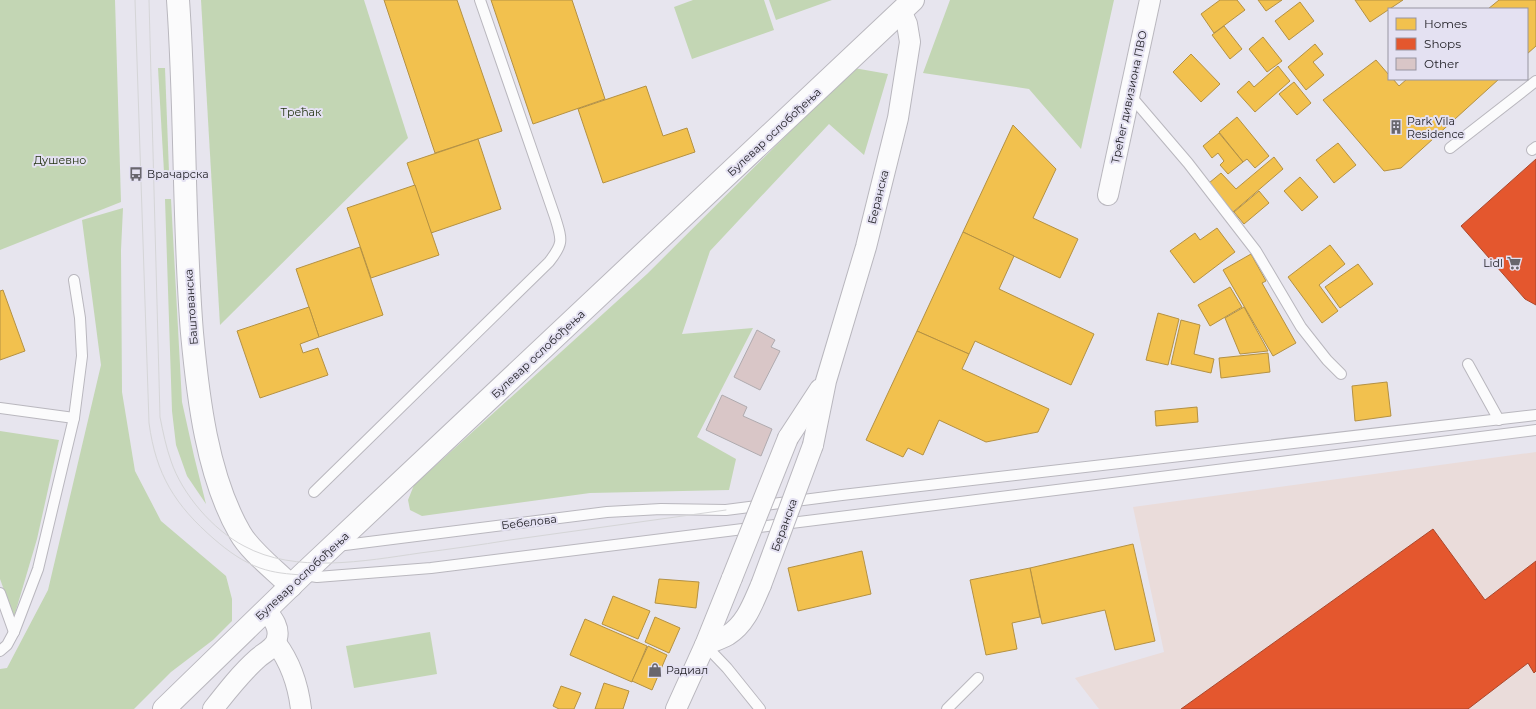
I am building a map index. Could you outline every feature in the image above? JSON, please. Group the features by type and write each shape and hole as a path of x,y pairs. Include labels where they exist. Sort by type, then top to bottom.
{"main road":[{"name":"Баштованска","path":"178,0 181,42 184,180 189,297 198,386 206,433 212,462 224,499 239,532 248,545 296,580"},
{"name":"Булевар ослобођења","path":"164,709 296,580 333,547 907,6"}],"street":[{"name":"Трећег дивизиона ПВО","path":"1108,195 1150,0"},
{"name":"Беранска","path":"705,645 737,628 751,608 813,445 826,381 866,247 898,118 910,42 907,24 907,6"},
{"name":"Беранска","path":"676,709 705,645 788,438 826,381"},
{"path":"213,709 235,680 258,657 276,643 278,633 277,627 266,610"},
{"path":"276,643 284,654 295,677 301,709"}],"lane":[{"path":"314,492 549,262 558,250 561,242 555,217 480,0"},
{"path":"1450,148 1536,81"},
{"path":"1129,94 1188,163 1256,251 1300,327 1327,360 1342,374"},
{"path":"0,651 6,646 14,632 38,569 74,418 82,356 80,318 74,280"},
{"path":"1468,364 1499,420"},
{"path":"0,408 74,418"},
{"name":"Бебелова","path":"333,547 607,512 661,509 726,510 842,495 1536,415"},
{"path":"296,580 431,568 1536,430"},
{"path":"0,593 14,632"},
{"path":"705,645 727,668 760,709"},
{"path":"947,709 978,678"}],"shaded area":[{"path":"1536,452 1536,709 1099,709 1075,678 1164,652 1133,507"}],"green space":[{"name":"Душевно","path":"0,0 115,0 121,202 0,250"},
{"name":"Трећак","path":"201,0 364,0 408,138 220,325"},
{"path":"693,0 764,0 774,30 692,59 674,7"},
{"path":"769,0 832,0 776,20"},
{"path":"950,0 1114,0 1081,149 1029,89 923,73"},
{"path":"158,68 165,68 169,172 164,172"},
{"path":"854,68 888,74 864,155 829,124 710,251 682,334 753,328 697,437 736,459 729,490 590,493 422,516 410,510 408,500 414,485 647,274"},
{"path":"165,199 171,199 182,402 206,504 187,476 176,445 172,411"},
{"path":"123,208 121,250 122,392 135,471 161,521 226,576 232,599 232,621 213,640 171,672 134,709 0,709 0,669 7,668 48,590 101,365 82,220"},
{"path":"0,431 59,440 37,539 14,617 0,579"},
{"path":"430,632 437,674 354,688 346,646"}],"building: Homes":[{"path":"384,0 457,0 502,131 435,153"},
{"path":"491,0 572,0 605,99 533,124"},
{"path":"1220,0 1237,0 1245,10 1214,33 1201,14"},
{"path":"1258,0 1282,0 1266,11"},
{"path":"1355,0 1403,0 1391,8 1388,8 1388,10 1370,22"},
{"path":"1499,0 1536,0 1536,46 1528,53 1528,8 1489,8"},
{"path":"1300,2 1314,21 1289,40 1275,21"},
{"path":"1224,26 1242,49 1230,59 1212,35"},
{"path":"1263,37 1282,61 1267,72 1249,49"},
{"path":"1315,44 1323,54 1313,62 1324,75 1306,90 1288,67"},
{"path":"1191,54 1220,84 1201,102 1173,72"},
{"name":"Park Vila Residence","path":"1376,60 1388,74 1388,80 1394,80 1399,86 1406,80 1498,80 1401,168 1384,171 1323,100"},
{"path":"1278,66 1290,81 1255,112 1237,92 1249,81 1254,87"},
{"path":"1294,82 1311,103 1297,115 1279,94"},
{"path":"646,86 663,136 687,128 695,152 603,183 578,109"},
{"path":"1237,117 1269,156 1255,168 1247,159 1243,162 1219,132"},
{"path":"1013,125 1056,169 1033,218 1078,239 1060,278 963,232"},
{"path":"1219,133 1243,162 1228,174 1220,165 1224,161 1218,153 1212,158 1203,146"},
{"path":"478,139 501,209 431,233 407,163"},
{"path":"1338,143 1356,165 1334,183 1316,160"},
{"path":"1274,157 1283,169 1233,212 1209,183 1221,173 1236,189"},
{"path":"1300,177 1318,197 1302,211 1284,191"},
{"path":"415,185 439,255 371,278 347,208"},
{"path":"1259,191 1269,203 1244,224 1234,212"},
{"path":"1217,228 1235,252 1194,283 1170,251 1195,233 1200,240"},
{"path":"963,232 1014,256 999,289 1094,334 1071,385 975,341 969,354 917,331"},
{"path":"1330,245 1345,264 1319,285 1338,311 1322,323 1288,277"},
{"path":"360,247 383,315 319,337 296,269"},
{"path":"1251,254 1266,281 1262,283 1296,343 1273,356 1223,270"},
{"path":"1358,264 1373,284 1340,308 1325,287"},
{"path":"1230,287 1242,307 1210,326 1198,305"},
{"path":"3,290 25,351 0,360 0,291"},
{"path":"309,307 319,337 300,344 303,353 318,348 328,375 260,398 237,331"},
{"path":"1244,307 1268,351 1240,354 1225,318"},
{"path":"1158,313 1179,319 1168,365 1146,360"},
{"path":"1181,320 1200,325 1194,354 1214,359 1211,373 1171,364"},
{"path":"917,331 969,354 962,369 1049,409 1038,432 986,442 939,420 923,455 908,448 903,457 866,440"},
{"path":"1268,353 1270,372 1221,378 1219,358"},
{"path":"1387,382 1391,416 1355,421 1352,386"},
{"path":"1197,407 1198,422 1156,426 1155,411"},
{"path":"1133,544 1155,641 1115,650 1105,610 1042,624 1030,568"},
{"path":"862,551 871,594 798,611 788,568"},
{"path":"1030,568 1040,617 1012,623 1017,649 986,655 970,580"},
{"path":"659,579 699,582 696,608 655,603"},
{"path":"613,596 650,611 638,639 602,624"},
{"path":"655,617 680,628 669,653 645,642"},
{"path":"585,619 647,646 632,682 570,655"},
{"path":"648,646 667,655 652,690 632,681"},
{"path":"604,683 629,691 623,709 595,709"},
{"path":"561,686 581,693 574,709 559,709 553,706"}],"building: Shops":[{"name":"Lidl","path":"1536,159 1536,305 1525,299 1461,226"},
{"path":"1433,529 1485,600 1536,561 1536,671 1534,673 1528,663 1468,709 1181,709"}],"building: Other":[{"path":"757,330 775,340 771,347 780,351 760,390 734,377"},
{"path":"722,395 747,407 743,416 772,429 761,456 706,430"}],"tram line":[{"path":"135,0 149,423 152,442 162,474 178,501 188,514 219,543 230,552 254,566 265,570 286,574 302,575"},
{"path":"149,0 160,417 169,456 176,473 183,486 200,510 221,531 244,546 264,555 308,563 330,563 354,562 726,510"}],"place":[{"name":"Park Vila Residence","path":"1396,127"},
{"name":"Врачарска","path":"136,174"},
{"name":"Lidl","path":"1514,263"},
{"name":"Радиал","path":"655,670"}]}
